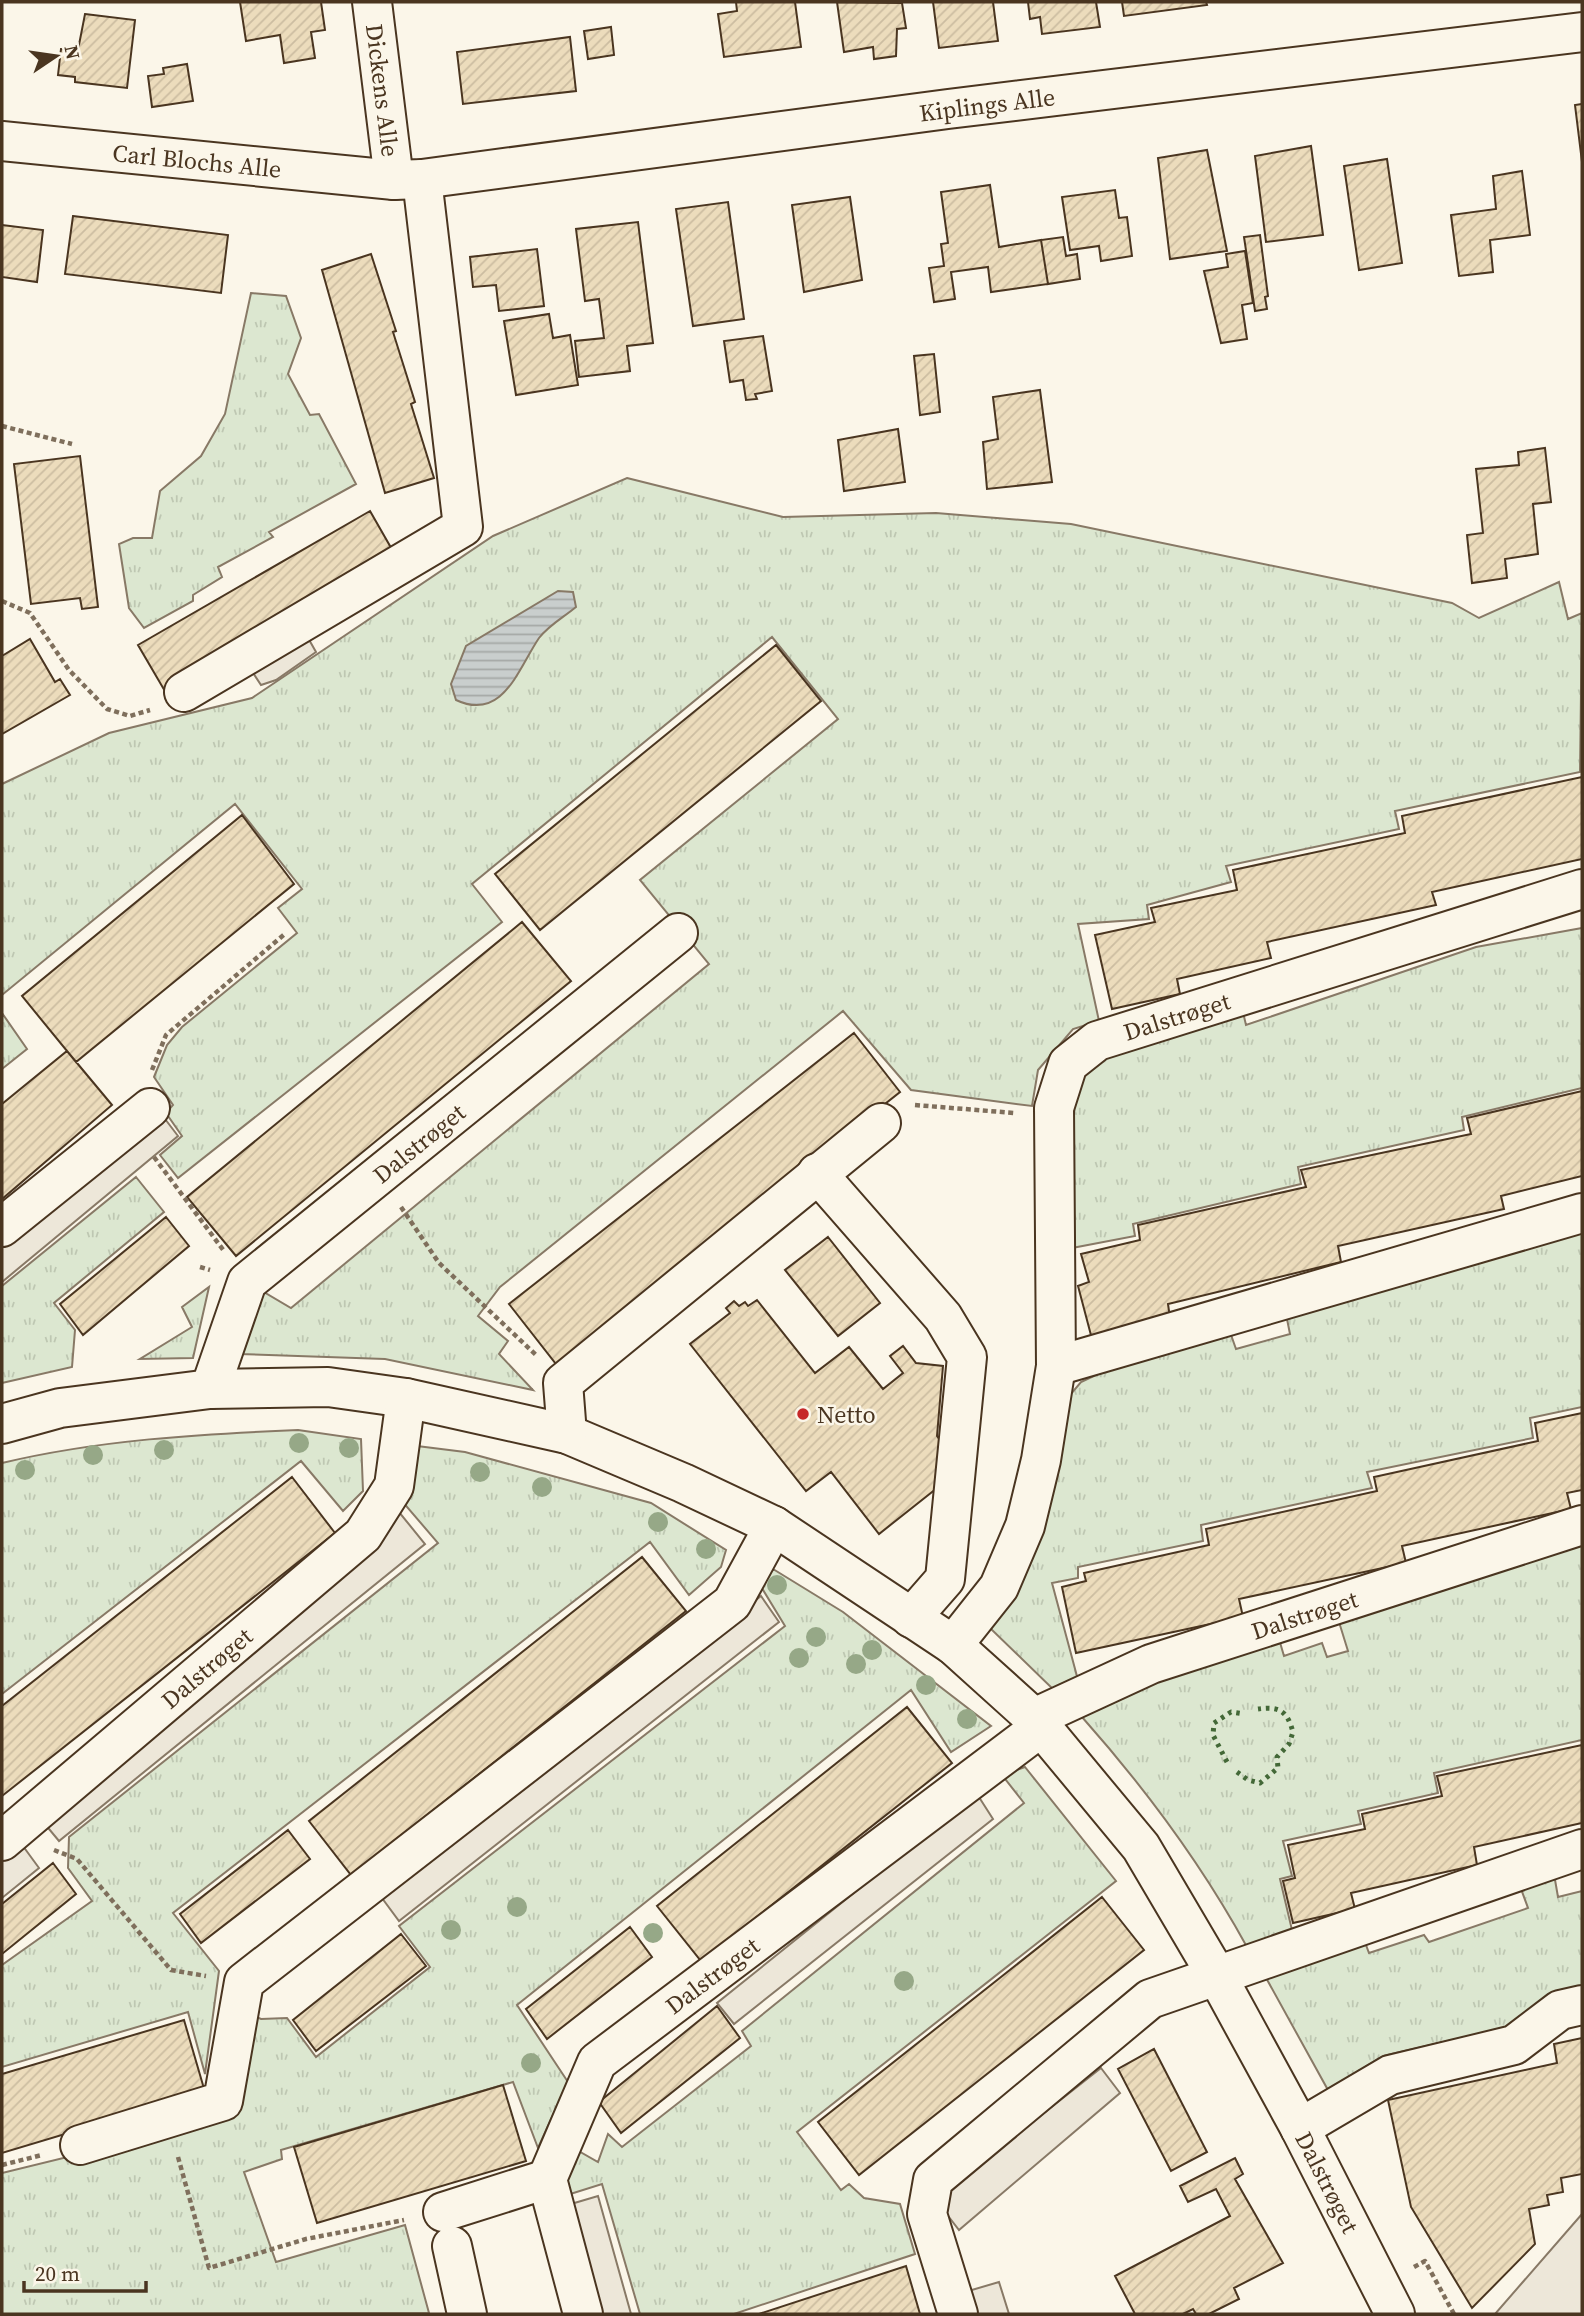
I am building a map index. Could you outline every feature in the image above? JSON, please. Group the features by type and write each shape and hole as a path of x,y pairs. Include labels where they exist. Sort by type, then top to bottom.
{"street":[{"name":"Dickens Alle","path":"184,692 463,527 408,179 372,2"},
{"name":"Kiplings Alle","path":"408,179 948,109 1582,33"},
{"name":"Carl Blochs Alle","path":"2,141 408,179"},
{"name":"Dalstrøget","path":"953,1645 999,1587 1025,1526 1041,1460 1056,1366 1054,1116 1068,1064 1097,1041 1582,889"},
{"name":"Dalstrøget","path":"247,1282 678,933"},
{"path":"2,1227 140,1116"},
{"path":"567,1434 563,1383 881,1123"},
{"path":"817,1173 943,1317 967,1357 945,1578 911,1618"},
{"path":"1056,1366 1582,1213"},
{"path":"209,1389 247,1282"},
{"name":"Dalstrøget","path":"2,1424 60,1408 209,1389 328,1387 406,1398 567,1434 683,1483 774,1526 953,1645 1038,1723 1141,1847 1217,1976 1300,2128 1395,2314"},
{"name":"Dalstrøget","path":"7,1837 363,1535 394,1486 406,1398"},
{"name":"Dalstrøget","path":"547,2179 597,2062 1038,1723 1151,1664 1582,1525"},
{"path":"80,2145 223,2101 244,1982 732,1603 774,1526"},
{"path":"958,2314 927,2214 933,2180 1150,1999 1582,1849"},
{"path":"1300,2128 1390,2074 1514,2045 1560,2010 1582,2005"},
{"path":"467,2314 448,2229 547,2179 583,2314"}],"path":[{"path":"2,426 72,444"},
{"path":"2,601 30,613 69,670 107,709 131,716 184,692"},
{"path":"247,1282 140,1116 145,1084 166,1035 286,933"},
{"path":"881,1123 902,1104 1054,1116"},
{"path":"379,1176 439,1263 518,1336 563,1383"},
{"path":"7,1837 77,1859 172,1970 244,1982"},
{"path":"167,2119 209,2268 306,2239 448,2229"}],"green space":[{"path":"251,293 286,296 301,338 288,374 310,415 319,414 356,484 269,532 273,537 218,567 222,577 193,595 193,601 144,628 129,608 119,544 133,538 152,538 160,491 201,456 225,414"},
{"path":"627,478 783,517 936,513 1071,524 1452,603 1479,618 1559,582 1568,619 1582,613 1580,772 1395,811 1399,829 1226,866 1231,882 1147,905 1149,919 1078,924 1099,1021 1073,1029 1038,1070 1032,1106 911,1090 843,1011 500,1287 478,1316 508,1341 499,1354 533,1390 385,1359 239,1354 262,1291 291,1308 709,964 640,880 838,719 772,637 472,884 502,922 178,1178 160,1155 182,1136 166,1113 173,1105 154,1077 167,1045 182,1027 297,933 278,908 302,889 235,804 2,995 2,784 109,733 252,698 493,536"},
{"path":"1582,928 1582,1088 1462,1117 1464,1130 1298,1167 1301,1184 1133,1224 1135,1236 1072,1248 1069,1119 1085,1066 1242,1008 1246,1025 1476,947"},
{"path":"2,1013 27,1049 2,1069"},
{"path":"136,1177 164,1212 54,1303 75,1330 72,1367 2,1383 2,1286"},
{"path":"1582,1227 1582,1407 1530,1418 1533,1438 1367,1472 1372,1488 1201,1525 1203,1541 1078,1567 1078,1578 1052,1583 1078,1680 1057,1693 990,1628 1070,1395 1081,1382 1098,1374 1230,1332 1236,1349 1290,1334 1286,1314"},
{"path":"209,1287 193,1358 140,1359 192,1327 182,1307"},
{"path":"298,1430 361,1439 363,1491 343,1511 301,1461 2,1694 2,1463 112,1444 187,1436"},
{"path":"409,1445 465,1452 651,1503 726,1550 721,1567 689,1595 650,1542 173,1913 219,1971 205,2074 188,2012 2,2067 2,1965 92,1901 68,1868 69,1837 438,1543 401,1500"},
{"path":"1582,1543 1582,1740 1434,1773 1438,1793 1358,1811 1361,1824 1283,1841 1292,1876 1280,1879 1292,1930 1247,1947 1211,1886 1171,1827 1082,1717 1172,1675 1279,1639 1284,1656 1322,1643 1327,1657 1348,1651 1339,1622"},
{"path":"773,1569 843,1612 991,1726 951,1752 911,1690 517,2005 568,2082 538,2148 513,2082 281,2150 282,2159 244,2172 276,2262 405,2225 429,2313 2,2314 2,2173 235,2116 248,2013 261,2019 287,2018 316,2057 430,1967 399,1926 785,1626 760,1585"},
{"path":"1025,1767 1116,1881 797,2132 841,2190 849,2184 864,2198 900,2204 915,2254 734,2314 640,2314 602,2184 564,2196 575,2149 598,2162 608,2134 622,2147 751,2046 742,2031 1024,1803 1002,1775"},
{"path":"1554,1874 1558,1897 1582,1891 1582,1986 1550,1994 1513,2026 1383,2056 1328,2090 1265,1976 1363,1937 1369,1953 1424,1935 1429,1942 1528,1908 1520,1886"}],"shaded area":[{"path":"558,591 573,592 576,607 539,638 507,689 486,704 472,705 456,700 451,684 466,646"},
{"path":"299,622 316,652 276,680 261,685 242,656"},
{"path":"162,1115 178,1136 2,1282 2,1247"},
{"path":"390,1501 425,1544 59,1841 24,1799"},
{"path":"761,1596 779,1622 399,1921 379,1894"},
{"path":"977,1794 993,1819 734,2024 717,2003"},
{"path":"20,1842 39,1868 2,1898 2,1857"},
{"path":"1101,2068 1120,2093 959,2230 935,2199"},
{"path":"598,2196 631,2314 602,2314 571,2204"},
{"path":"1582,2214 1582,2314 1495,2314"},
{"path":"999,2282 1009,2314 954,2314 948,2297"}],"building":[{"path":"240,2 321,2 325,30 311,32 315,58 284,63 280,35 246,41"},
{"path":"736,2 795,2 801,47 724,57 718,14 737,11"},
{"path":"837,2 902,3 906,28 897,29 896,56 874,59 873,47 844,52"},
{"path":"933,2 993,2 998,41 939,48"},
{"path":"1028,2 1096,2 1100,27 1042,34 1040,17 1030,19"},
{"path":"1122,2 1206,2 1207,5 1124,16"},
{"path":"85,14 135,20 127,88 75,82 75,77 58,75 61,49 78,50"},
{"path":"611,27 614,55 588,59 584,31"},
{"path":"570,37 576,91 463,104 457,52"},
{"path":"187,64 193,101 152,107 148,76 164,74 163,68"},
{"path":"1582,104 1582,162 1575,105"},
{"path":"1311,146 1323,235 1266,242 1255,156"},
{"path":"1207,150 1227,251 1170,259 1158,158"},
{"path":"1387,159 1402,263 1359,270 1344,166"},
{"path":"1522,171 1530,235 1490,240 1493,272 1459,276 1451,215 1496,209 1493,176"},
{"path":"990,185 999,247 1041,240 1048,284 991,292 988,267 951,272 955,299 934,302 929,268 944,266 941,244 948,243 941,192"},
{"path":"1115,190 1119,218 1127,217 1132,256 1101,261 1099,246 1070,250 1062,197"},
{"path":"850,197 862,280 804,292 792,205"},
{"path":"728,202 744,319 693,326 676,209"},
{"path":"73,216 228,235 221,293 65,274"},
{"path":"638,222 653,343 627,346 630,371 579,377 575,341 604,338 599,299 585,301 576,229"},
{"path":"2,225 43,230 37,282 2,277"},
{"path":"1260,235 1268,296 1265,297 1267,309 1255,311 1244,237"},
{"path":"1063,237 1066,256 1077,254 1080,279 1048,284 1041,240"},
{"path":"537,249 544,306 499,311 496,285 473,287 470,257"},
{"path":"1245,251 1253,303 1242,305 1247,339 1221,343 1204,271 1228,267 1226,254"},
{"path":"371,254 396,331 393,332 415,402 411,404 434,478 385,493 322,270"},
{"path":"549,314 553,338 570,335 578,385 516,395 504,321"},
{"path":"763,336 772,391 755,394 757,399 746,400 743,380 730,382 724,341"},
{"path":"934,354 940,412 920,415 914,356"},
{"path":"1040,390 1052,482 987,489 983,442 998,439 993,397"},
{"path":"898,429 905,482 844,491 838,440"},
{"path":"1545,448 1551,502 1533,504 1538,554 1505,559 1507,578 1472,583 1467,535 1483,533 1476,469 1519,465 1518,452"},
{"path":"80,456 98,607 82,609 80,598 31,604 14,464"},
{"path":"370,511 398,560 166,693 138,645"},
{"path":"30,639 55,682 60,679 70,695 2,734 2,656"},
{"path":"776,645 821,701 540,930 495,874"},
{"path":"1582,777 1582,859 1432,892 1436,905 1267,942 1271,958 1177,979 1180,994 1112,1009 1095,935 1155,922 1151,908 1237,890 1233,870 1405,833 1402,816"},
{"path":"242,815 294,884 76,1062 22,996"},
{"path":"522,922 571,981 236,1256 187,1197"},
{"path":"854,1033 900,1092 556,1364 509,1304"},
{"path":"67,1051 112,1105 2,1199 2,1104"},
{"path":"1582,1091 1582,1176 1501,1196 1504,1209 1338,1246 1341,1262 1168,1304 1170,1318 1092,1339 1078,1286 1089,1282 1081,1254 1140,1240 1138,1225 1306,1187 1301,1170 1471,1134 1467,1118"},
{"path":"166,1217 189,1246 83,1335 60,1304"},
{"path":"828,1237 880,1303 838,1336 785,1270"},
{"path":"757,1300 815,1373 849,1347 883,1389 903,1373 890,1356 903,1346 916,1363 943,1366 937,1436 952,1457 951,1477 879,1534 831,1472 806,1491 690,1344 730,1313 726,1308 734,1301 739,1306 745,1302 748,1306"},
{"path":"1582,1413 1582,1490 1567,1493 1571,1509 1402,1546 1406,1563 1239,1599 1243,1617 1076,1653 1062,1587 1086,1581 1084,1573 1209,1545 1206,1529 1377,1491 1374,1477 1538,1441 1535,1423"},
{"path":"292,1477 335,1533 2,1796 2,1706"},
{"path":"642,1557 686,1611 351,1875 309,1821"},
{"path":"907,1707 952,1763 701,1961 657,1906"},
{"path":"1582,1745 1582,1823 1474,1847 1477,1865 1351,1893 1355,1909 1293,1923 1283,1881 1295,1878 1288,1845 1365,1829 1362,1814 1442,1796 1437,1776"},
{"path":"288,1830 310,1859 201,1943 180,1914"},
{"path":"53,1863 76,1894 2,1954 2,1904"},
{"path":"1102,1897 1144,1950 859,2175 818,2122"},
{"path":"630,1927 652,1957 547,2039 526,2009"},
{"path":"401,1934 426,1966 316,2051 293,2020"},
{"path":"717,2006 740,2038 621,2133 599,2102"},
{"path":"184,2020 205,2092 2,2153 2,2074"},
{"path":"1582,2038 1582,2174 1561,2178 1563,2192 1547,2195 1549,2205 1529,2209 1535,2244 1472,2308 1411,2207 1388,2100 1557,2063 1554,2044"},
{"path":"1154,2049 1207,2152 1171,2171 1118,2069"},
{"path":"503,2085 526,2161 317,2223 294,2147"},
{"path":"1235,2158 1243,2174 1235,2179 1283,2263 1234,2288 1239,2299 1209,2314 1196,2314 1193,2309 1183,2314 1135,2314 1115,2276 1230,2216 1216,2189 1188,2202 1180,2186"},
{"path":"906,2266 920,2314 759,2314"}],"hedge":[{"path":"1237,1772 1248,1780 1260,1783 1278,1768 1277,1757 1289,1744 1293,1732 1282,1711 1272,1708 1258,1709"},
{"path":"1227,1762 1213,1735 1214,1723 1231,1712 1244,1714"}],"place":[{"name":"Netto","path":"803,1414"}]}
